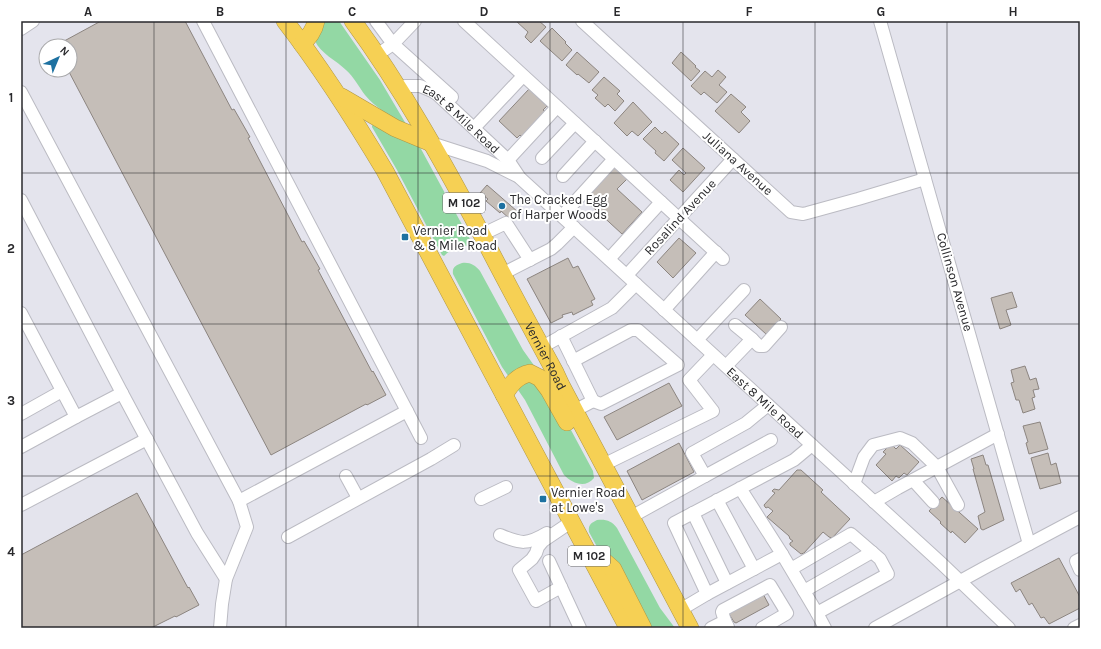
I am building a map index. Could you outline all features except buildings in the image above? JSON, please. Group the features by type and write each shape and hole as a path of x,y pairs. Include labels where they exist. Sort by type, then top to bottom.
{"highway":[{"name":"M 102","path":"285,21 338,95 384,171 628,628"},
{"path":"302,44 312,33 316,21"},
{"name":"M 102","path":"358,28 398,87"},
{"name":"Vernier Road","path":"398,87 431,143 542,347 574,411 690,628"},
{"path":"338,95 395,128 431,143"},
{"path":"504,395 512,382 520,377 530,374 540,378 549,390 593,470 606,471"},
{"path":"591,559 605,562 613,569 643,628"}],"street":[{"path":"21,29 33,21"},
{"path":"203,21 421,438"},
{"path":"377,55 393,44 415,21"},
{"path":"464,21 720,256 664,310"},
{"name":"Juliana Avenue","path":"582,21 791,212 807,213 925,179"},
{"name":"Collinson Avenue","path":"880,21 1029,544"},
{"path":"358,28 378,22 393,44 477,125 523,76"},
{"name":"East 8 Mile Road","path":"398,87 420,86 432,91 477,125 508,160 520,178 960,581 1006,627"},
{"path":"21,92 238,501 247,527 226,579 217,627"},
{"path":"508,160 557,107"},
{"path":"542,158 575,123"},
{"path":"563,176 594,141"},
{"name":"East 8 Mile Road","path":"431,143 486,161 520,178"},
{"path":"562,216 614,159"},
{"name":"Rosalind Avenue","path":"626,275 733,159"},
{"path":"21,200 197,533 226,579"},
{"path":"609,259 661,202"},
{"path":"481,235 506,223 530,260"},
{"path":"502,274 551,249 574,227"},
{"path":"542,347 612,308 636,284"},
{"path":"697,340 744,290"},
{"path":"21,313 76,417"},
{"path":"735,325 759,346 764,346 781,327"},
{"path":"573,361 631,330 638,330 678,365 601,404 592,402 574,411"},
{"path":"561,336 592,402"},
{"path":"726,366 752,339"},
{"path":"606,471 712,411 689,380 713,355"},
{"path":"21,414 62,391"},
{"path":"21,447 122,393"},
{"path":"705,476 692,453 746,423 768,405"},
{"path":"238,501 407,411"},
{"path":"874,502 998,434"},
{"path":"21,505 146,438"},
{"path":"854,484 864,457 874,445 900,438 912,443 937,467 958,505"},
{"path":"630,517 771,440"},
{"path":"288,537 454,445"},
{"path":"707,594 674,523 794,460 812,445"},
{"path":"346,476 358,498"},
{"path":"913,480 933,502"},
{"path":"482,499 506,487"},
{"path":"740,488 782,554 825,628"},
{"path":"717,500 754,569"},
{"path":"693,513 727,583"},
{"path":"875,628 1080,516"},
{"path":"500,535 515,541 526,542 535,540 555,527 571,522"},
{"path":"561,587 536,601 519,570 532,559 543,541 571,522"},
{"path":"791,569 851,534 880,559 888,574 817,613"},
{"path":"804,591 872,552"},
{"path":"680,610 782,554"},
{"path":"1080,559 1076,561 1080,570"},
{"path":"549,561 580,628"},
{"path":"710,628 727,625 722,612 723,610 770,586 787,613 763,628"},
{"path":"1074,628 1080,625"}],"green space":[{"path":"321,21 339,21 380,80 406,124 389,115 374,104 365,95 349,73 317,45 315,41"},
{"path":"372,125 419,146 472,243 472,246 456,247 444,256 442,255"},
{"path":"462,263 472,264 480,271 523,350 543,378 593,471 594,478 587,483 579,484 564,475 525,400 502,367 453,274 455,267"},
{"path":"597,520 608,521 617,528 660,608 675,628 641,628 589,532 590,524"}],"place":[{"name":"The Cracked Egg of Harper Woods","path":"502,206"},
{"name":"Vernier Road & 8 Mile Road","path":"405,237"},
{"name":"Vernier Road at Lowe's","path":"543,499"}]}
